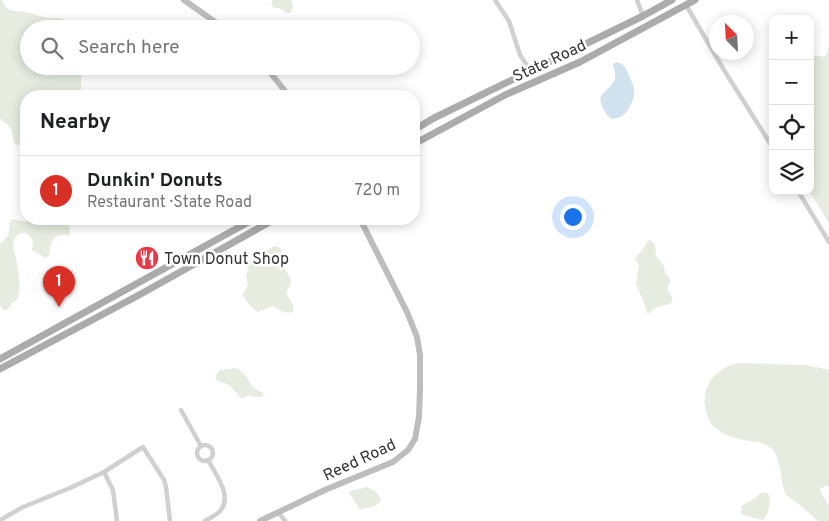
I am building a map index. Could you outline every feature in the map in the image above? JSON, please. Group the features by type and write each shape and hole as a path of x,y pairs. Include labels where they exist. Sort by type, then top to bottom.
{"main road":[{"name":"State Road","path":"420,126 672,0"},
{"name":"State Road","path":"420,141 505,95 580,62 695,0"},
{"path":"0,359 243,225"},
{"path":"0,369 264,225"}],"street":[{"path":"184,0 212,20"},
{"path":"495,0 509,21 520,55 531,71"},
{"path":"637,0 643,16"},
{"path":"686,5 769,142"},
{"path":"272,75 284,90"},
{"path":"501,86 505,95"},
{"path":"800,195 829,242"},
{"name":"Reed Road","path":"260,521 327,489 393,462 408,450 415,439 419,417 420,388 420,355 417,338 407,312 363,225"},
{"path":"181,410 201,446"},
{"path":"201,446 206,446 212,450 208,460"},
{"path":"201,446 197,452 198,457 204,461 208,460"},
{"path":"0,520 23,507 104,472 143,447 164,480 170,521"},
{"path":"205,521 220,511 226,497 223,487 208,460"},
{"path":"104,472 113,490 117,521"},
{"path":"278,512 284,521"}],"shaded area":[{"path":"0,0 2,0 3,4 10,10 65,20 20,20 20,75 81,75 81,90 20,90 20,142 17,145 14,143 13,134 7,124 0,119"},
{"path":"273,0 291,0 293,6 290,13 274,8 271,4"},
{"path":"829,47 829,223 812,195 814,195 814,55 825,56"},
{"path":"13,219 20,221 20,225 69,225 70,232 69,235 61,235 55,238 49,256 45,258 32,250 33,241 28,234 22,233 16,236 13,249 19,274 19,292 16,301 7,310 3,310 0,305 0,244 7,236 10,221"},
{"path":"649,240 654,243 656,255 663,264 665,274 670,278 667,289 673,299 670,304 657,307 647,313 636,284 639,264 635,258"},
{"path":"277,246 283,252 285,269 290,278 291,283 286,293 293,305 293,312 285,312 273,306 258,312 251,307 242,295 248,286 246,275 250,262 259,258 272,247"},
{"path":"738,363 805,365 829,370 829,486 820,489 829,505 829,521 818,521 786,495 779,464 775,452 771,448 761,443 726,435 710,422 705,403 707,387 722,369"},
{"path":"235,368 243,373 252,386 263,393 263,396 248,395 241,398 229,385 216,379 216,375 220,370"},
{"path":"366,487 375,492 381,500 374,506 360,510 349,493"},
{"path":"765,492 768,493 770,503 763,520 743,515 741,511 742,506"}],"water":[{"path":"617,62 626,69 633,85 634,94 627,112 622,116 612,119 604,110 600,98 615,80 613,64"}],"place":[{"name":"Town Donut Shop","path":"147,258"},
{"name":"Dunkin' Donuts","path":"59,307"}]}
